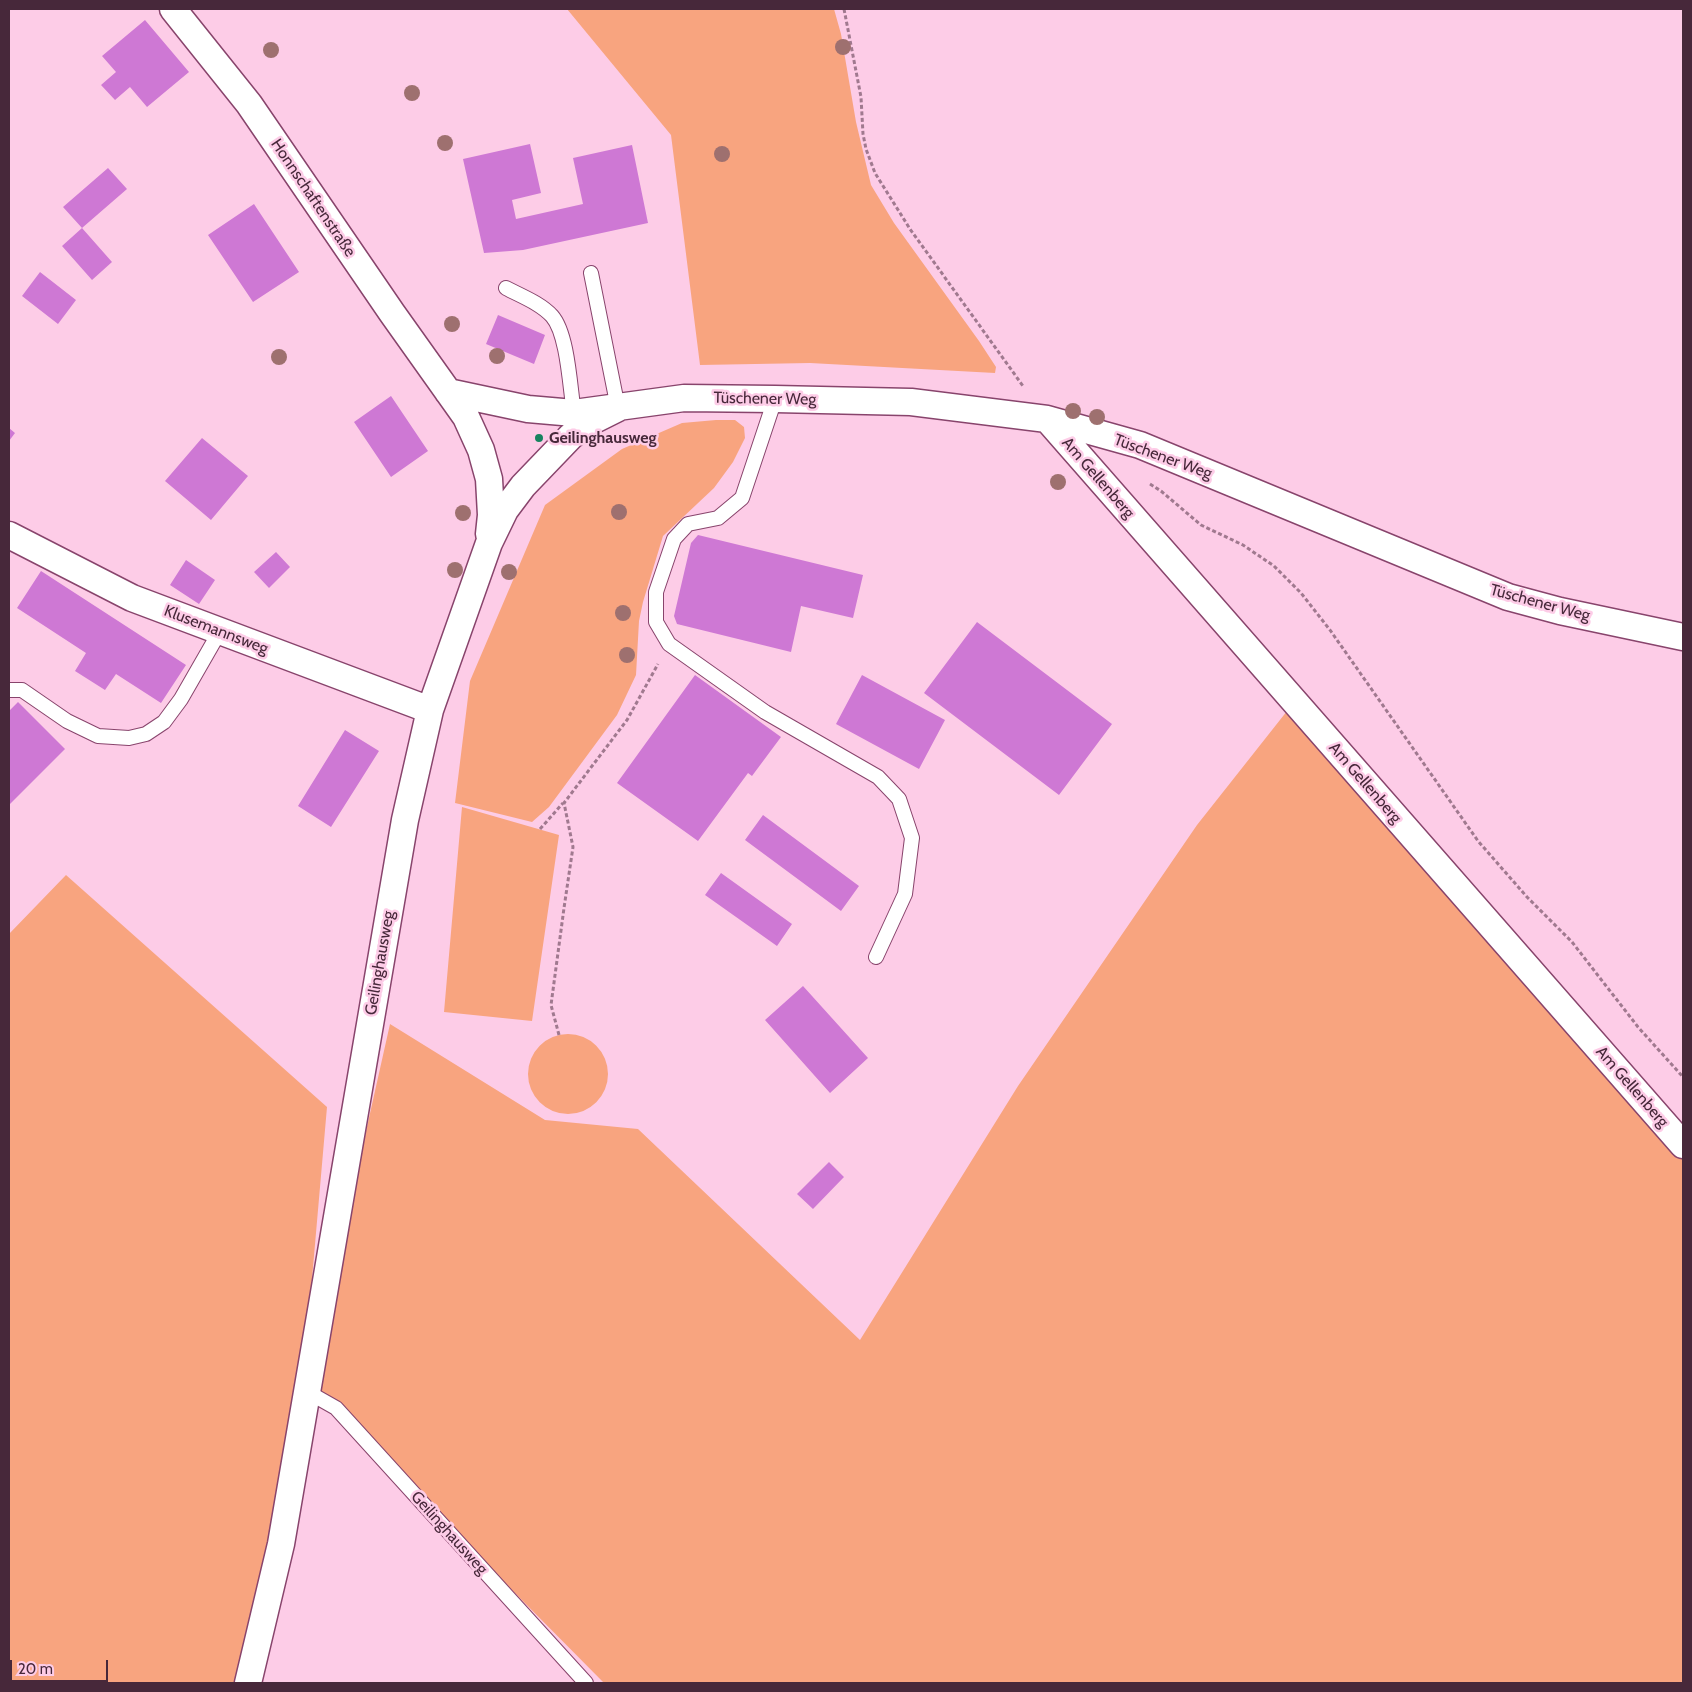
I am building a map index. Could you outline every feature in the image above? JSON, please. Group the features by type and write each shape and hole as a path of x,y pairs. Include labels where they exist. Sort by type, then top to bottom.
{"street":[{"name":"Honnschaftenstraße","path":"173,9 249,104 397,321 466,417 481,450"},
{"name":"Tüschener Weg","path":"448,392 528,409 574,413 684,398 775,399 911,402 1047,419 1140,445 1508,597 1560,611 1683,637"},
{"name":"Tüschener Weg","path":"523,486 571,436 588,423 618,408"},
{"name":"Am Gellenberg","path":"1047,419 1683,1145"},
{"name":"Geilinghausweg","path":"481,450 489,479 491,515 489,544"},
{"name":"Geilinghausweg","path":"248,1683 281,1544 405,820 430,710 489,544 505,510 523,486"},
{"name":"Klusemannsweg","path":"9,535 132,598 430,710"}],"lane":[{"path":"591,274 618,408"},
{"path":"506,288 545,310 557,322 564,342 574,413"},
{"path":"775,399 742,498 718,518 688,524 674,540 656,592 656,622 669,644 765,712 878,777 899,799 912,838 906,894 876,956"},
{"path":"9,690 22,690 67,721 98,736 129,738 146,734 164,722 181,699 220,631"},
{"name":"Geilinghausweg","path":"306,1391 336,1408 586,1683"}],"path":[{"path":"844,9 861,97 863,134 866,149 875,173 916,237 1047,419"},
{"path":"1144,480 1161,490 1201,525 1243,545 1274,566 1301,593 1330,630 1478,841 1527,897 1572,942 1638,1027 1683,1077"},
{"path":"540,829 564,803 627,720 669,644"},
{"path":"559,1034 551,1005 574,847 564,803"}],"shaded area":[{"path":"567,9 834,9 841,34 856,122 871,185 894,223 979,341 996,367 995,373 810,363 700,365 671,135"},
{"path":"735,420 744,427 745,438 733,462 714,488 663,536 639,621 636,675 617,715 549,807 532,822 455,803 470,681 545,505 622,449 682,423"},
{"path":"1291,706 1683,1152 1683,1683 604,1683 502,1580 337,1400 309,1386 390,1024 545,1120 638,1129 860,1340 1018,1086 1197,825"},
{"path":"462,807 559,835 532,1021 444,1012"},
{"path":"66,875 327,1107 302,1393 245,1683 9,1683 9,934"},
{"path":"568,1034 583,1037 596,1046 605,1059 608,1074 605,1089 596,1102 583,1111 568,1114 553,1111 540,1102 531,1089 528,1074 531,1059 540,1046 553,1037"}],"building":[{"path":"145,20 189,72 147,107 130,87 115,100 101,85 116,72 102,56"},
{"path":"530,144 541,193 512,200 516,219 583,204 573,158 632,145 648,223 523,250 484,253 463,159"},
{"path":"108,168 127,189 82,228 63,207"},
{"path":"254,204 299,272 253,302 208,235"},
{"path":"82,228 112,262 92,280 62,246"},
{"path":"40,272 76,300 58,324 22,296"},
{"path":"498,315 545,335 534,364 486,344"},
{"path":"391,396 428,451 391,477 354,422"},
{"path":"9,428 15,433 9,441"},
{"path":"202,438 248,476 211,520 165,481"},
{"path":"698,535 863,575 853,618 801,606 791,652 677,624 674,616 691,543"},
{"path":"276,552 290,567 269,588 254,572"},
{"path":"186,560 215,580 199,604 170,585"},
{"path":"41,571 186,665 161,703 116,674 105,690 75,671 86,653 17,608"},
{"path":"977,622 1112,724 1059,795 924,693"},
{"path":"695,675 781,737 752,776 748,773 698,841 617,783"},
{"path":"862,675 945,720 919,769 836,724"},
{"path":"18,702 65,749 9,805 9,711"},
{"path":"345,730 379,751 331,827 298,806"},
{"path":"763,815 859,886 841,911 745,840"},
{"path":"721,873 792,924 777,946 705,895"},
{"path":"803,986 868,1058 830,1093 765,1020"},
{"path":"829,1162 844,1177 813,1209 797,1194"}],"place":[{"name":"Geilinghausweg","path":"539,438"}]}
